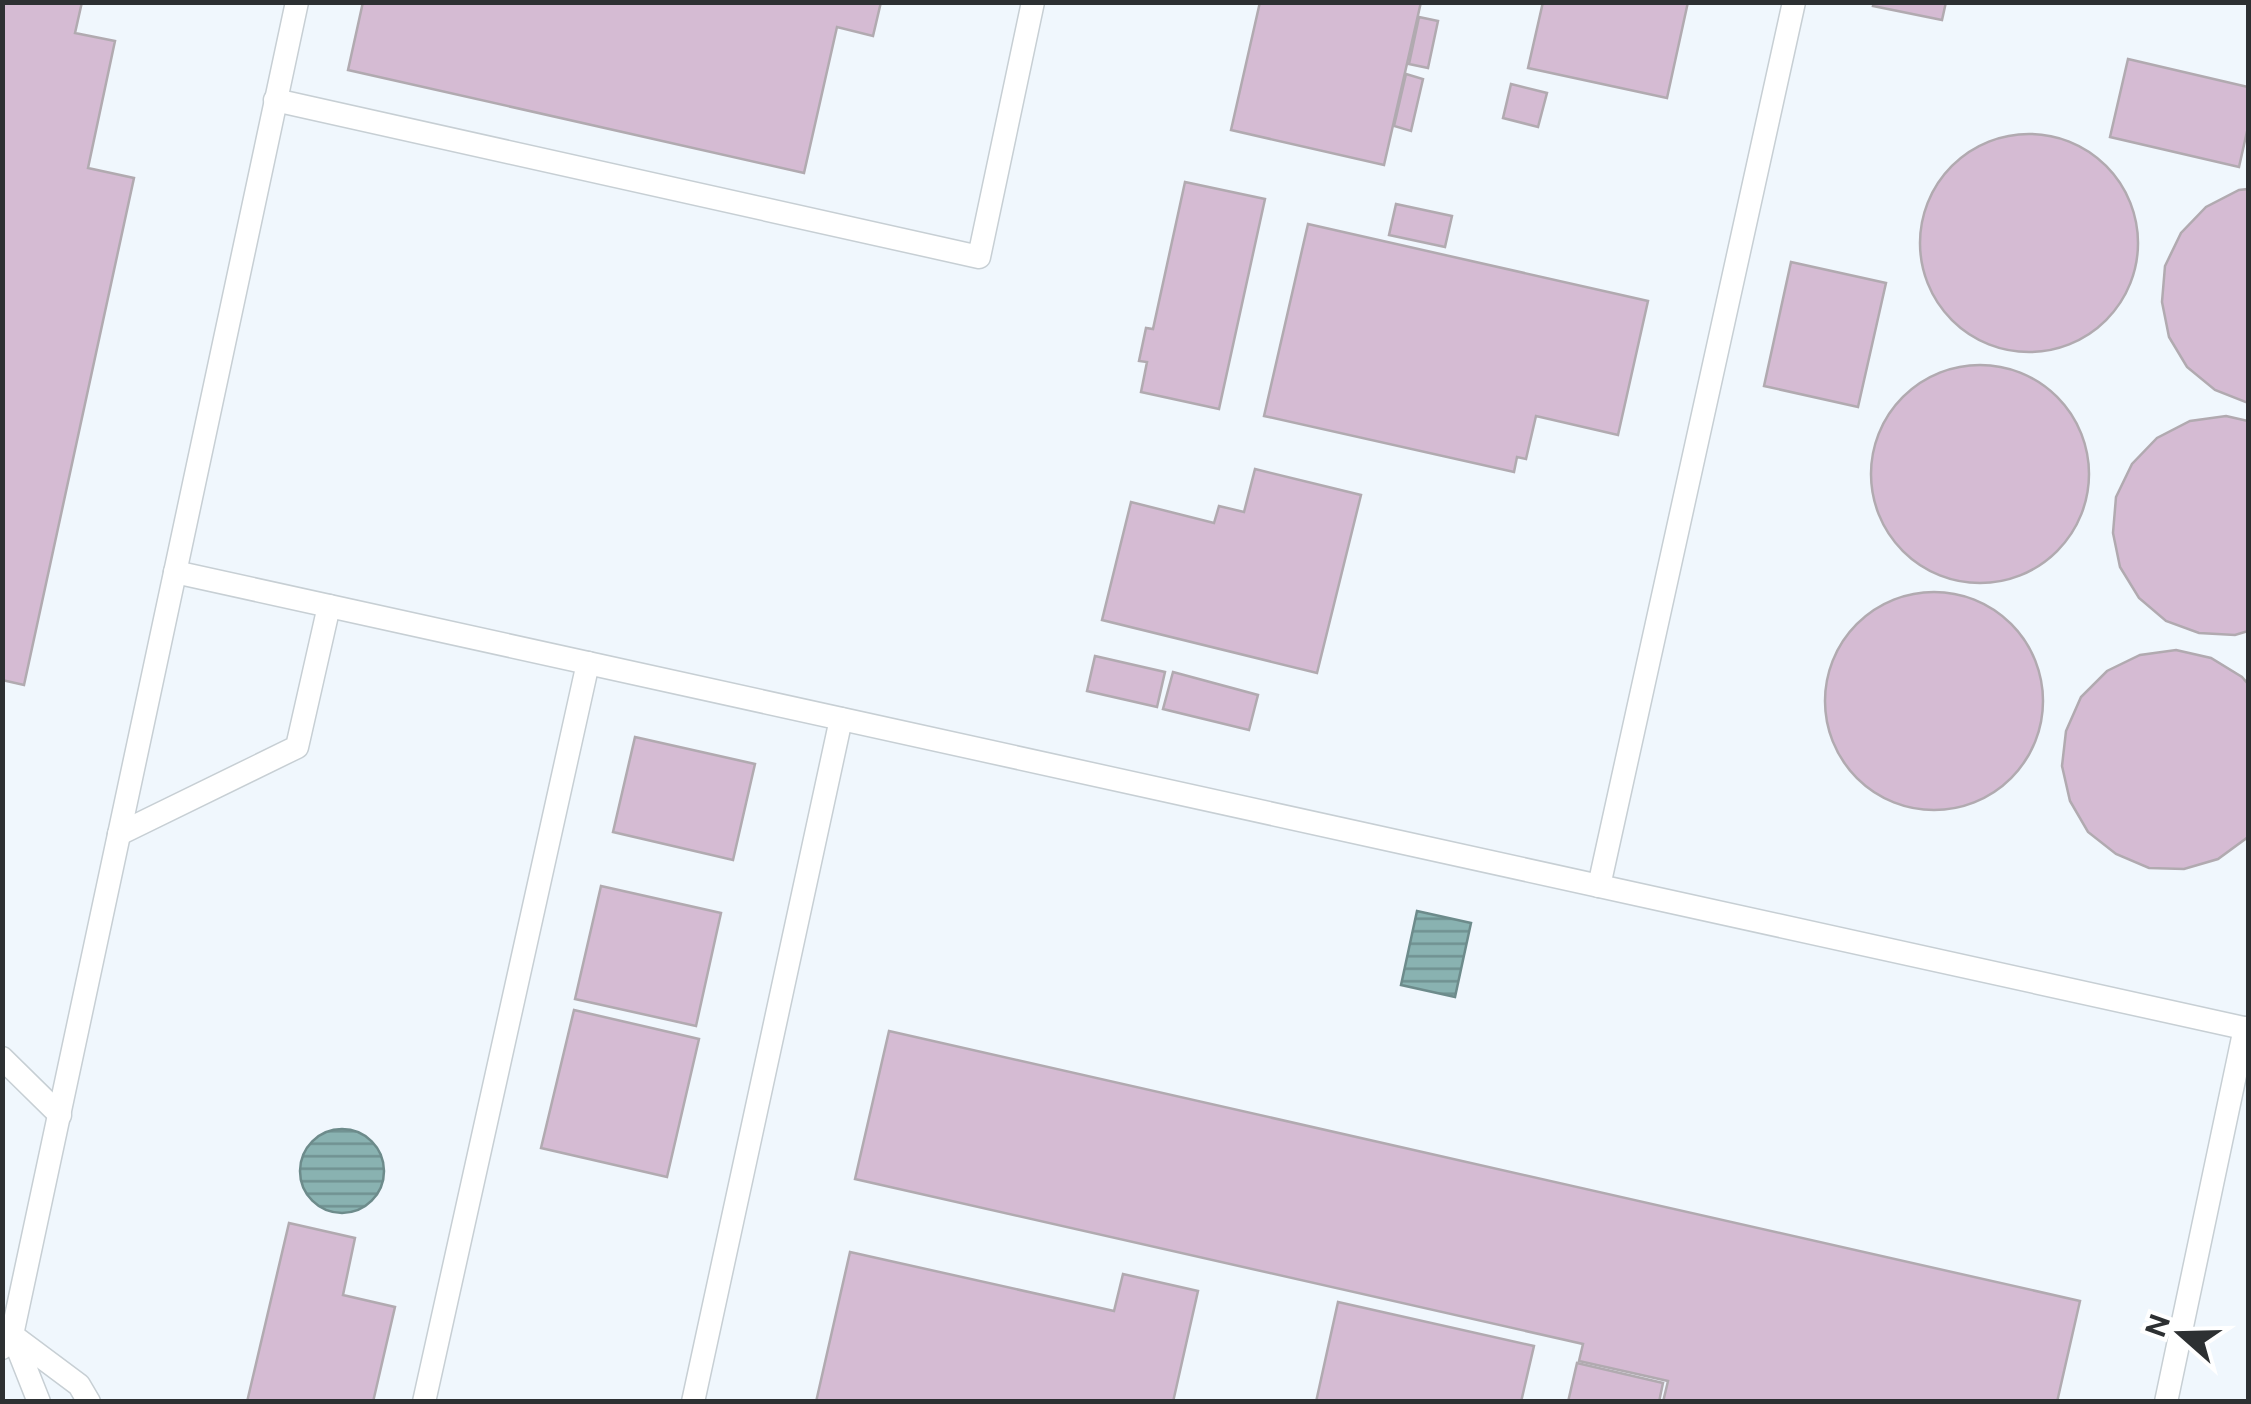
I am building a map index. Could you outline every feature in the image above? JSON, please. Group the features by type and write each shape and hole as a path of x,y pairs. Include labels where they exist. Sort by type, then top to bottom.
{"lane":[{"path":"39,1402 6,1340 60,1116 297,2"},
{"path":"276,100 979,257 1033,2"},
{"path":"1599,886 1794,2"},
{"path":"175,572 2247,1029 2166,1402"},
{"path":"119,834 297,747 329,606"},
{"path":"424,1402 588,663"},
{"path":"694,1402 841,719"},
{"path":"2,1058 60,1116"},
{"path":"6,1340 79,1386 90,1402"}],"shaded area":[{"path":"1417,911 1471,923 1455,997 1401,985"},
{"path":"342,1129 358,1132 372,1141 381,1155 381,1187 372,1201 358,1210 342,1213 326,1210 312,1201 303,1187 300,1171 303,1155 312,1141 326,1132"}],"building":[{"path":"2,2 82,2 75,33 115,41 88,168 134,178 24,685 2,680"},
{"path":"363,2 881,2 873,36 837,27 804,173 348,70"},
{"path":"1260,2 1421,2 1384,165 1231,130"},
{"path":"1543,2 1688,2 1667,98 1528,68"},
{"path":"1874,2 1946,2 1942,20 1873,6"},
{"path":"1419,17 1438,21 1428,68 1409,64"},
{"path":"2128,59 2248,87 2248,127 2239,167 2110,137"},
{"path":"1406,74 1423,79 1411,131 1394,126"},
{"path":"1511,84 1547,93 1538,127 1503,118"},
{"path":"2029,134 2071,143 2106,166 2129,201 2138,243 2129,285 2106,320 2071,343 2029,352 1987,343 1952,320 1929,285 1920,243 1929,201 1952,166 1987,143"},
{"path":"1185,182 1265,199 1219,409 1141,392 1147,362 1139,361 1146,328 1153,329"},
{"path":"2248,189 2248,403 2215,390 2187,367 2169,337 2162,302 2165,266 2181,233 2206,207"},
{"path":"1396,204 1452,216 1445,247 1389,235"},
{"path":"1308,224 1648,301 1618,435 1536,416 1526,459 1517,457 1514,472 1264,416"},
{"path":"1791,262 1886,283 1858,407 1764,386"},
{"path":"1980,365 2022,374 2057,397 2080,432 2089,474 2080,516 2057,551 2022,574 1980,583 1938,574 1903,551 1880,516 1871,474 1880,432 1903,397 1938,374"},
{"path":"2226,416 2248,421 2248,631 2235,635 2199,633 2166,621 2139,598 2120,567 2113,533 2116,497 2132,464 2157,438 2190,421"},
{"path":"1255,469 1361,495 1317,673 1102,620 1131,502 1214,523 1219,506 1244,512"},
{"path":"1934,592 1976,601 2011,624 2034,659 2043,701 2034,743 2011,778 1976,801 1934,810 1892,801 1857,778 1834,743 1825,701 1834,659 1857,624 1892,601"},
{"path":"2176,650 2211,658 2248,684 2248,837 2218,859 2184,869 2149,868 2116,854 2088,832 2070,801 2062,766 2066,731 2081,697 2107,671 2140,655"},
{"path":"1095,656 1165,672 1157,707 1087,691"},
{"path":"1173,672 1258,695 1249,730 1163,709"},
{"path":"635,737 755,764 733,860 613,832"},
{"path":"601,886 721,913 696,1026 575,999"},
{"path":"574,1010 699,1039 667,1177 541,1148"},
{"path":"889,1031 2080,1301 2057,1402 1663,1402 1668,1381 1579,1361 1583,1344 855,1179"},
{"path":"289,1223 355,1238 343,1295 395,1307 373,1402 247,1402"},
{"path":"850,1252 1114,1311 1123,1274 1198,1291 1173,1402 816,1402"},
{"path":"1338,1302 1534,1346 1521,1402 1316,1402"},
{"path":"1577,1363 1663,1383 1659,1402 1568,1402"}]}
